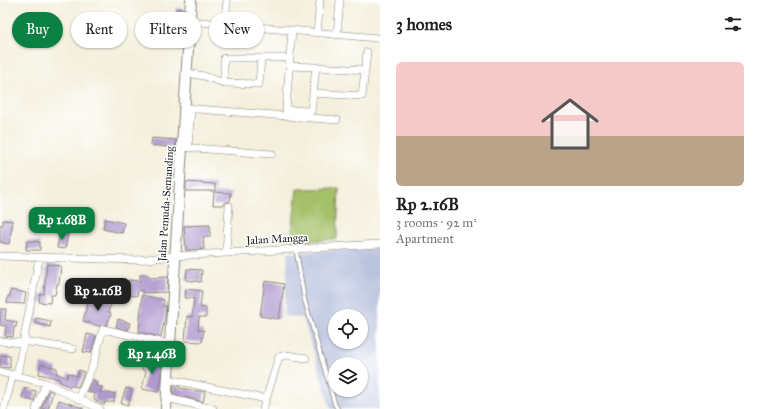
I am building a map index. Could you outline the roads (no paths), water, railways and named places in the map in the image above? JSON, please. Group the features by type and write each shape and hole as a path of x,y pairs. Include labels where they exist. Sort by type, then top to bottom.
{"main road":[{"name":"Jalan Pemuda-Semanding","path":"190,12 191,0"},
{"name":"Jalan Pemuda-Semanding","path":"166,409 175,256 188,108 186,72 188,48"}],"street":[{"path":"226,12 227,0"},
{"path":"317,33 320,0"},
{"path":"338,34 340,0"},
{"path":"264,27 377,38"},
{"path":"292,30 286,110 311,111 316,67"},
{"path":"313,93 362,96 367,52"},
{"path":"224,83 224,58 261,58 316,67 365,70"},
{"path":"186,72 224,83 259,84 261,58"},
{"path":"188,108 337,120"},
{"path":"185,147 272,154"},
{"path":"226,253 229,206"},
{"name":"Jalan Mangga","path":"0,256 39,259 137,260 175,256 380,244"},
{"path":"4,409 15,374 39,259"},
{"path":"78,399 93,365 103,329 170,344"},
{"path":"0,341 22,342 73,349"},
{"path":"263,409 279,357 287,355 306,358"},
{"path":"0,372 15,374 46,383 100,409"},
{"path":"168,379 266,400"},
{"path":"36,409 46,383"},
{"path":"167,398 213,409"}],"lane":[{"path":"296,249 304,298 335,405 338,409"}]}
